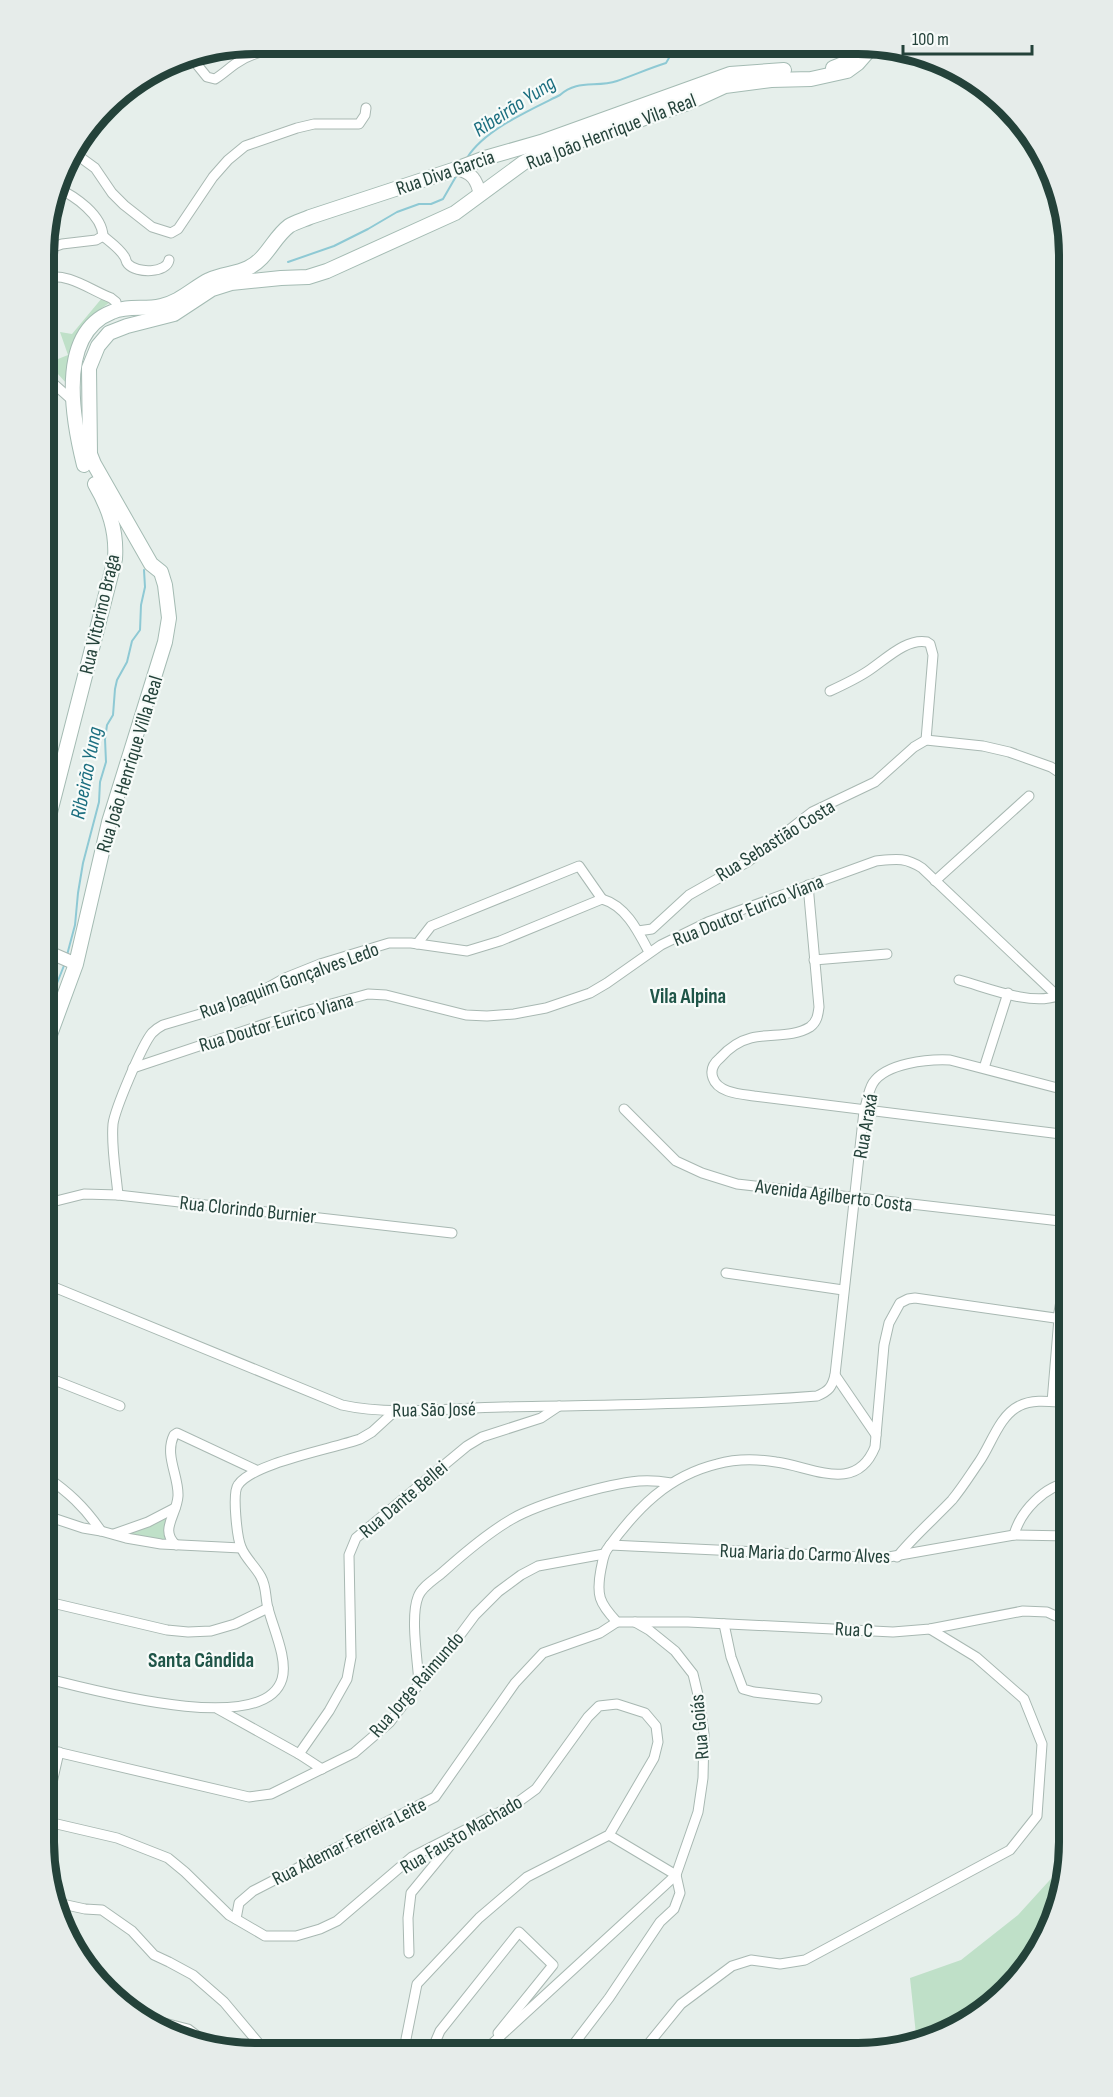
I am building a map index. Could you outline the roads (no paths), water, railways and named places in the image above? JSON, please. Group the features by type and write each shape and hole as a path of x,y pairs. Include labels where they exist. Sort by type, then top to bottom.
{"main road":[{"name":"Rua Diva Garcia","path":"117,310 155,307 171,303 207,281 250,267 266,255 280,235 291,225 541,142 730,74 831,69 843,64 851,54"},
{"name":"Rua João Henrique Vila Real","path":"109,333 174,314 212,289 231,283 320,274 455,213 536,156 688,104 725,86 771,80 811,79 847,71 866,54"},
{"name":"Rua Vitorino Braga","path":"54,797 115,559 113,525 105,503 85,466 79,446 73,401 76,353 92,325 117,310"},
{"name":"Rua João Henrique Villa Real","path":"54,1022 74,963 109,822 163,654 169,618 161,572 151,564 107,488 94,464 89,447 88,377 93,355 99,343 109,333"}],"street":[{"path":"196,63 207,77 215,78 237,62 255,54"},
{"path":"80,157 95,168 112,193 124,205 152,227 171,233 178,230 213,177 245,146 314,124 358,124 365,115 366,108"},
{"path":"465,168 476,180 480,195"},
{"path":"64,192 79,199 102,227 103,236 124,255 128,264 134,268 153,270 164,268 170,260"},
{"path":"55,247 96,240 103,236"},
{"path":"54,276 68,278 116,302 115,323 109,333"},
{"path":"54,384 73,401"},
{"path":"830,691 867,672 896,651 915,642 927,642 930,644 933,655 926,740 1000,750 1050,767 1059,773"},
{"name":"Rua Sebastião Costa","path":"652,929 689,895 749,861 812,812 875,782 914,747 926,740"},
{"path":"935,881 1029,796"},
{"name":"Rua Doutor Eurico Viana","path":"133,1068 298,1013 368,994 386,994 466,1015 487,1016 546,1008 590,993 648,952 708,922 876,861 895,859 909,860 922,868 1057,996"},
{"path":"417,944 431,926 579,866 602,898 613,902 638,931 648,952"},
{"path":"808,885 819,1007 815,1022 810,1027 795,1033 741,1041 726,1051 717,1061 712,1075 716,1083 727,1091 864,1111 1059,1135"},
{"name":"Rua Joaquim Gonçalves Ledo","path":"133,1068 147,1039 153,1031 163,1025 244,1000 285,978 389,943 417,944 467,951 500,941 602,898"},
{"path":"638,931 652,929 661,945"},
{"path":"54,954 74,963"},
{"path":"814,960 887,954"},
{"path":"959,980 1040,1000 1057,996"},
{"path":"984,1068 1008,993"},
{"name":"Rua Araxá","path":"835,1375 864,1111 875,1079 909,1063 935,1059 984,1068 1059,1088"},
{"path":"118,1195 113,1124 133,1068"},
{"name":"Avenida Agilberto Costa","path":"624,1109 676,1161 702,1173 737,1184 1059,1221"},
{"name":"Rua Clorindo Burnier","path":"54,1202 84,1194 118,1195 452,1233"},
{"path":"726,1273 843,1290"},
{"name":"Rua São José","path":"54,1287 342,1405 371,1410 560,1406 817,1396 827,1392 832,1386 835,1375"},
{"path":"634,1622 617,1622 605,1609 600,1598 598,1587 604,1554 637,1510 671,1483 696,1470 719,1463 740,1461 774,1462 833,1475 847,1474 859,1470 871,1457 875,1447 879,1415 884,1345 889,1323 900,1303 915,1298 1058,1318"},
{"path":"1051,1402 1059,1312"},
{"path":"835,1375 876,1435"},
{"path":"54,1380 120,1406"},
{"path":"897,1557 963,1486 1001,1424 1011,1412 1026,1403 1059,1402"},
{"name":"Rua Dante Bellei","path":"299,1754 329,1711 347,1679 351,1657 349,1555 356,1538 467,1446 483,1437 541,1418 560,1406"},
{"path":"54,1680 164,1705 218,1709 242,1705 271,1694 281,1680 282,1662 274,1624 267,1608 263,1580 241,1548 234,1498 235,1488 239,1482 256,1470 360,1439 372,1432 396,1410"},
{"path":"176,1545 171,1541 168,1533 178,1492 170,1453 174,1435 177,1433 256,1470"},
{"path":"419,1684 415,1629 417,1600 422,1590 450,1566 510,1520 523,1513 619,1485 639,1481 671,1483"},
{"path":"54,1482 87,1510 101,1530"},
{"path":"1014,1535 1017,1524 1023,1516 1053,1487 1059,1486"},
{"path":"113,1535 148,1522 175,1508"},
{"path":"54,1518 83,1528 161,1544 241,1548"},
{"name":"Rua Maria do Carmo Alves","path":"610,1545 883,1558 1014,1535 1059,1536"},
{"name":"Rua Jorge Raimundo","path":"54,1751 249,1797 271,1794 354,1753 390,1722 475,1615 498,1592 521,1575 538,1566 604,1554"},
{"path":"54,1602 167,1630 188,1632 211,1631 235,1624 267,1608"},
{"name":"Rua C","path":"634,1622 893,1632 930,1629 1023,1611 1047,1612 1059,1617"},
{"name":"Rua Ademar Ferreira Leite","path":"236,1919 239,1904 253,1891 435,1797 515,1683 543,1653 600,1633 617,1622"},
{"name":"Rua Goiás","path":"494,2043 676,1875 698,1812 703,1778 704,1734 693,1674 675,1651 649,1630 634,1622"},
{"path":"724,1624 731,1657 743,1689 817,1699"},
{"path":"648,2043 681,2004 732,1966 752,1960 780,1964 805,1960 1010,1850 1036,1816 1042,1744 1024,1699 976,1657 930,1629"},
{"name":"Rua Fausto Machado","path":"54,1822 117,1838 168,1858 229,1915 265,1936 296,1936 337,1921 412,1857 514,1806 536,1789 588,1717 599,1706 617,1704 645,1713 656,1726 658,1742 654,1758 609,1835"},
{"path":"218,1709 322,1769"},
{"path":"54,1775 59,1752"},
{"path":"409,1953 408,1918 411,1893 459,1835"},
{"path":"406,2043 417,1984 479,1918 527,1877 609,1835 676,1875 680,1893 674,1909 660,1922 609,1998 575,2043"},
{"path":"64,1904 102,1910 132,1931 154,1955 193,1975 216,1995 258,2043"},
{"path":"435,2043 440,2031 519,1932 553,1965 491,2043"},
{"path":"175,2026 191,2032"},
{"path":"403,2043 406,2039"}],"waterway":[{"name":"Ribeirão Yung","path":"467,158 484,138 566,90 580,85 617,81 666,63 671,54"},
{"name":"Ribeirão Yung","path":"796,54 814,54"},
{"name":"Ribeirão Yung","path":"288,262 334,246 397,212 443,199 458,173"},
{"name":"Ribeirão Yung","path":"67,955 75,925 83,863 99,802 100,782 106,762 107,725 113,715 117,680 127,662 132,641 140,630 141,605 145,587 144,570"},
{"name":"Ribeirão Yung","path":"54,991 65,963"}],"district":[{"name":"Vila Alpina","path":"688,996"},
{"name":"Santa Cândida","path":"201,1660"}]}
